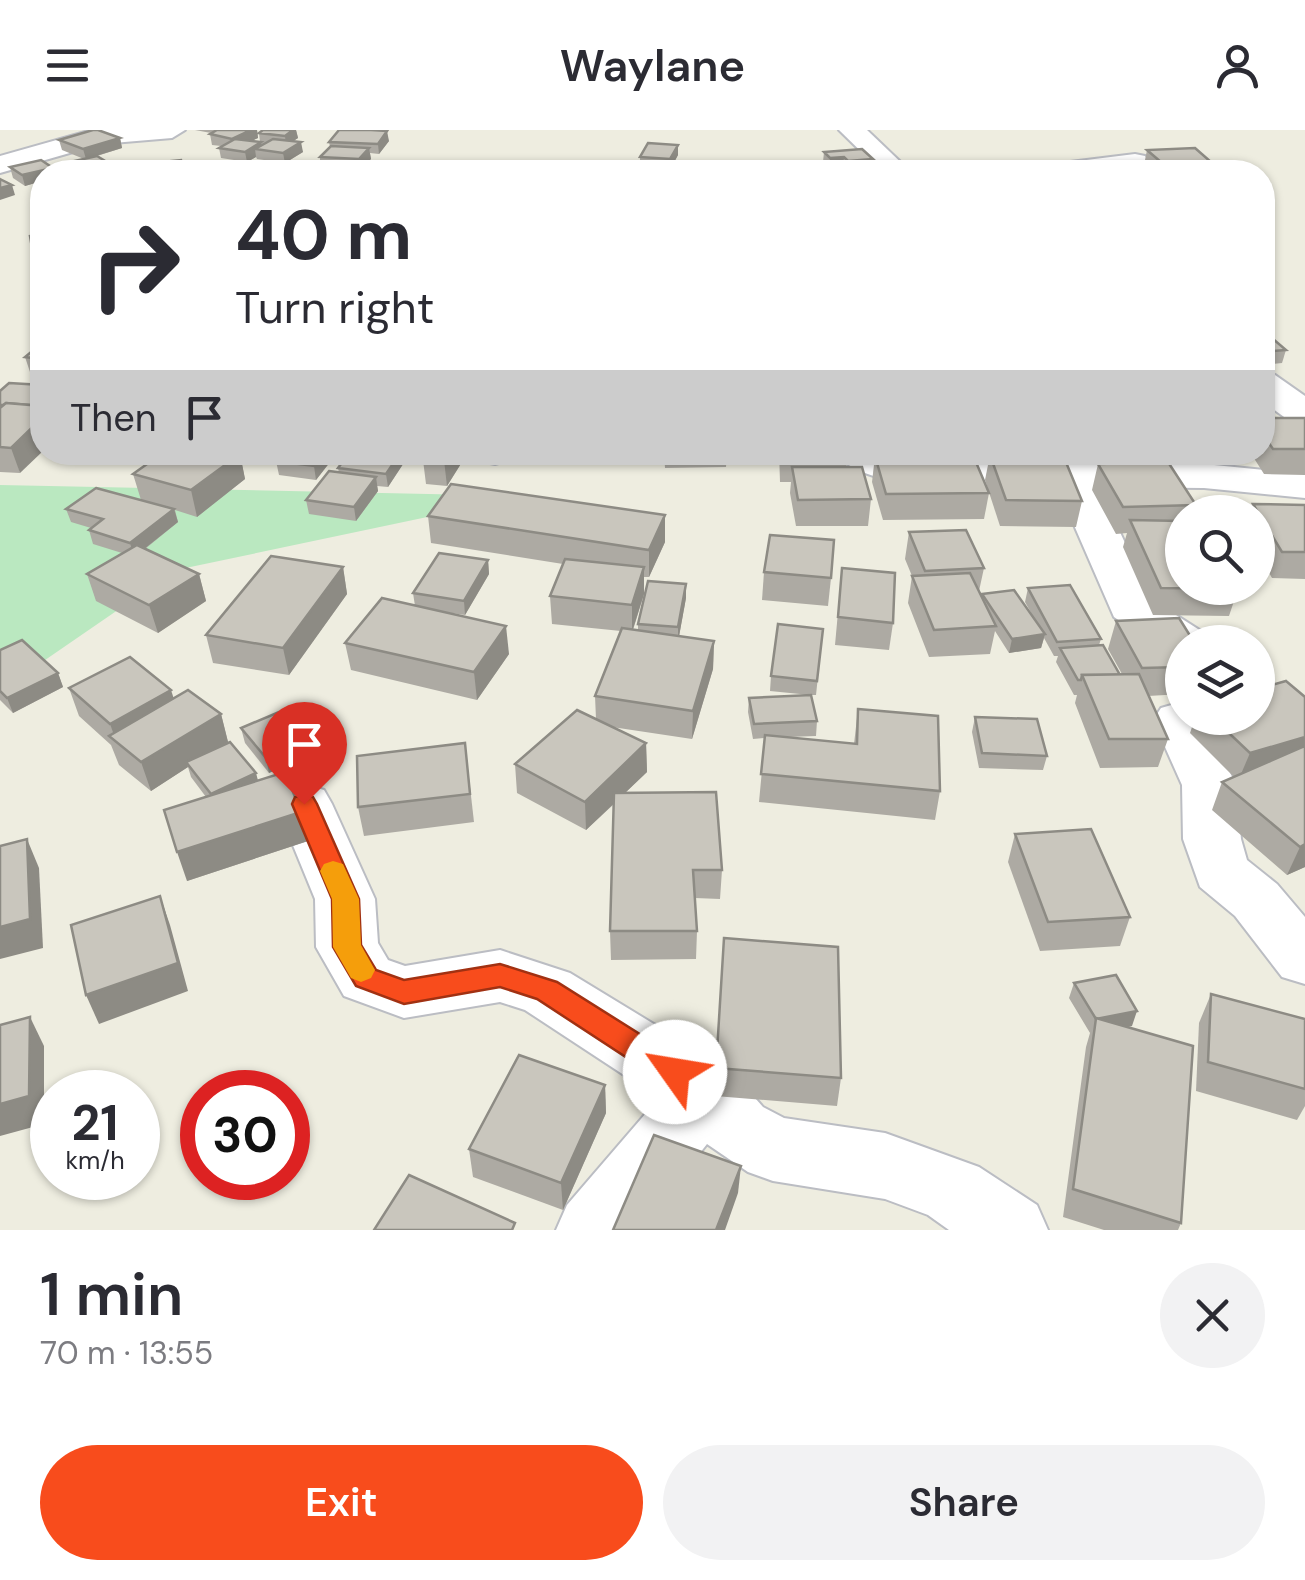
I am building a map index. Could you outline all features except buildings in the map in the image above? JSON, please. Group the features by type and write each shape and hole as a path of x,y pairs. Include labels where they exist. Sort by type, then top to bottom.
{"street":[{"path":"0,164 99,136 172,130"},
{"path":"852,130 884,160"},
{"path":"1275,392 1305,414"},
{"path":"883,465 912,472 1204,476 1305,486"},
{"path":"1072,473 1131,607 1165,629"},
{"path":"1185,735 1208,785 1212,839 1221,872 1256,900 1304,959"},
{"path":"304,804 346,899 347,947 366,978 404,992 500,976 547,991 707,1092 738,1129 773,1149 884,1166 952,1191 1011,1230"},
{"path":"593,1230 707,1092"}],"green space":[{"path":"0,485 527,496 176,570 0,691"}],"slow traffic":[{"path":"333,871 346,899 347,947 361,970"}],"route":[{"path":"304,804 346,899 347,947 366,978 404,992 500,976 547,991 675,1072"}]}
